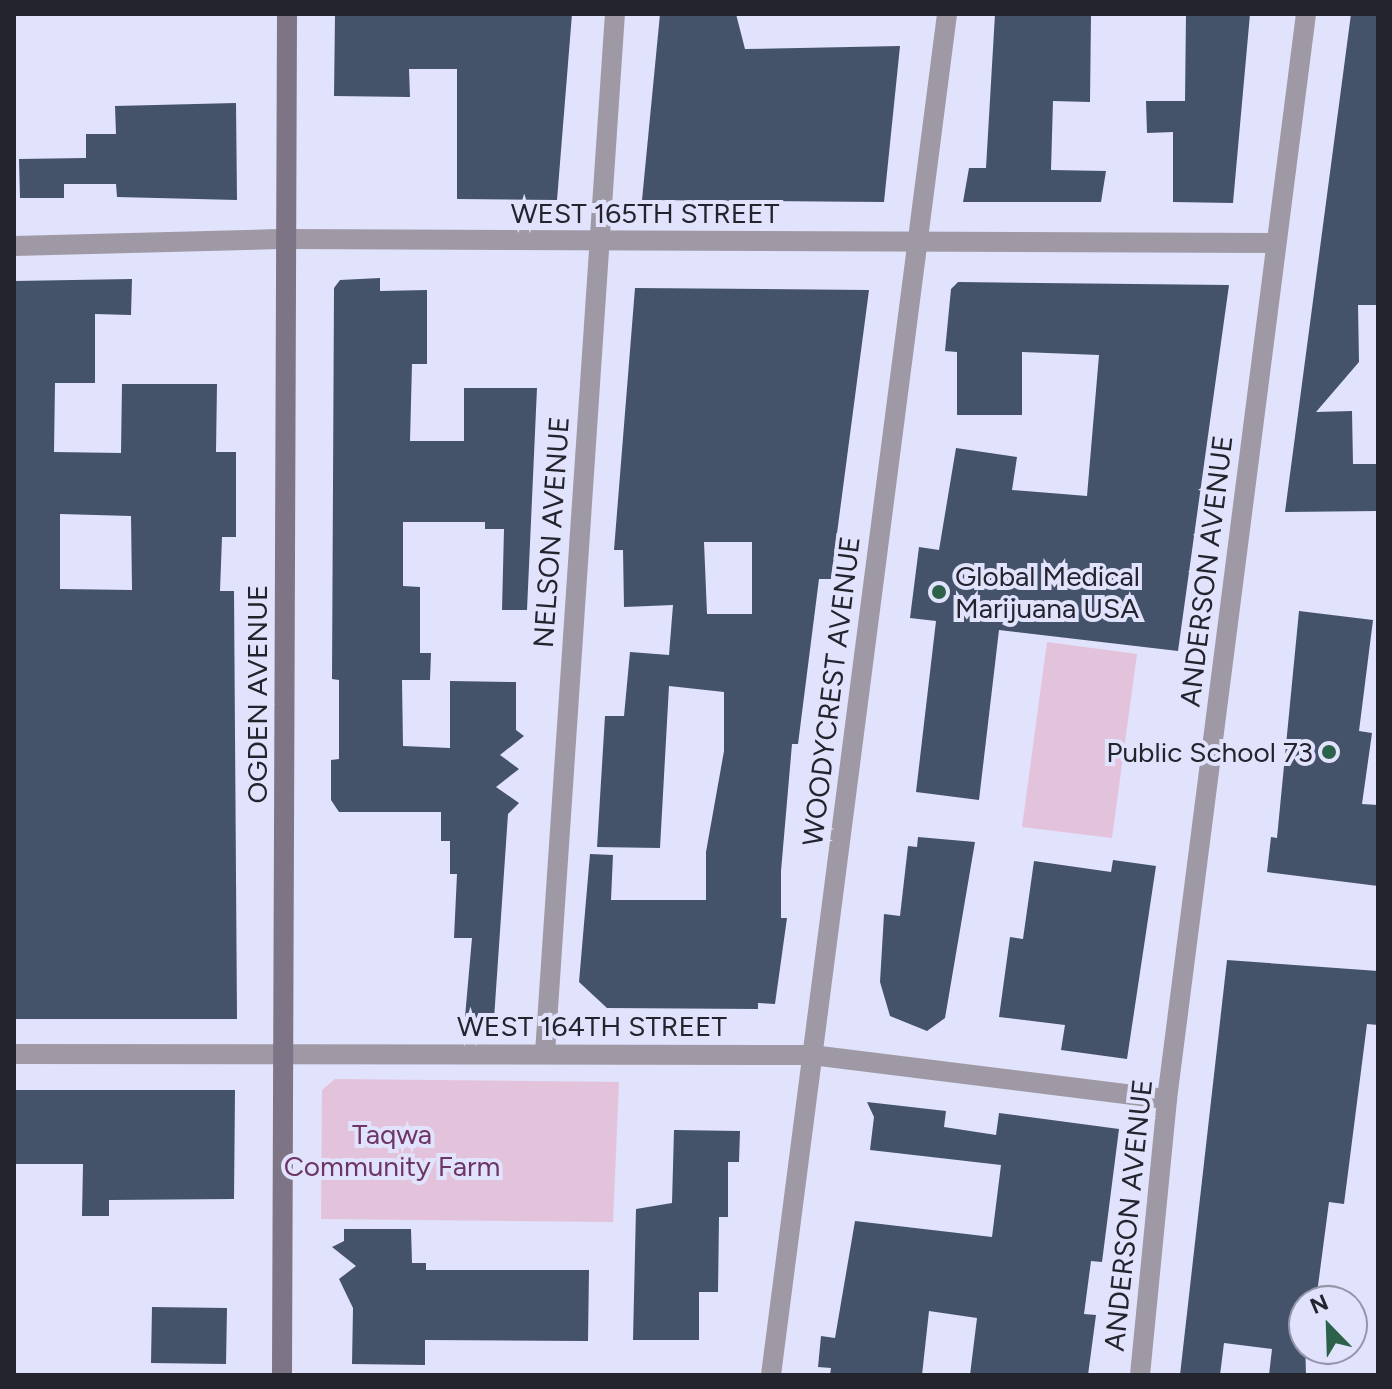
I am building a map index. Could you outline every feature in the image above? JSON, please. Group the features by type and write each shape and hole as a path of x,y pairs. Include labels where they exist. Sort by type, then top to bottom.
{"street":[{"name":"OGDEN AVENUE","path":"282,1375 287,14"},
{"name":"NELSON AVENUE","path":"545,1053 615,14"},
{"name":"WOODYCREST AVENUE","path":"771,1375 947,14"},
{"name":"ANDERSON AVENUE","path":"1140,1375 1167,1099 1306,14"},
{"name":"WEST 165TH STREET","path":"14,246 287,239 1276,243"},
{"name":"WEST 164TH STREET","path":"14,1054 812,1055 1167,1099"}],"green space":[{"path":"1047,642 1137,654 1112,838 1022,827"},
{"name":"Taqwa Community Farm","path":"335,1079 619,1082 613,1222 321,1219 322,1090"}],"building":[{"path":"335,14 572,14 557,200 457,199 457,69 409,69 410,97 334,96"},
{"path":"660,14 736,14 745,49 900,46 884,202 642,200"},
{"path":"995,14 1091,14 1090,102 1053,101 1051,170 1106,171 1101,202 963,202 969,168 986,168"},
{"path":"1186,14 1250,14 1233,203 1173,202 1173,132 1147,133 1146,101 1185,101"},
{"path":"1351,14 1378,14 1378,305 1358,305 1359,362 1316,412 1352,411 1353,464 1378,464 1378,511 1285,512"},
{"path":"236,103 237,200 117,197 116,184 64,184 64,198 20,198 19,159 86,158 86,134 116,134 115,106"},
{"path":"380,278 380,291 427,290 427,364 412,364 410,441 464,441 464,388 537,388 527,610 502,610 504,529 485,529 485,522 403,522 403,586 420,587 420,653 431,653 430,680 402,680 403,746 450,748 450,681 516,682 516,730 524,736 500,755 519,769 496,787 519,803 508,814 494,1019 465,1017 472,938 454,938 457,874 450,874 450,841 441,841 441,812 339,812 331,800 331,760 339,759 339,680 332,679 334,288 340,280"},
{"path":"132,279 131,315 95,314 95,383 55,383 54,452 121,453 122,384 217,384 216,452 236,452 236,537 222,537 220,591 234,591 237,1019 14,1019 14,281","holes":["60,514 131,516 132,590 60,589"]},
{"path":"958,282 1229,285 1178,651 999,630 979,800 916,792 936,621 910,618 919,547 939,550 956,448 1017,457 1012,490 1087,496 1099,355 1022,352 1022,415 957,415 957,352 945,351 951,289"},
{"path":"635,288 869,290 831,579 819,579 798,744 792,744 781,871 781,918 787,918 775,1004 758,1003 758,1009 607,1008 579,982 590,854 613,855 611,900 706,900 706,852 724,751 724,692 669,686 660,848 597,847 605,716 624,716 630,652 669,655 673,605 624,607 623,550 614,550","holes":["704,542 752,542 752,614 707,614"]},
{"name":"Public School 73","path":"1299,611 1373,620 1359,731 1372,733 1362,804 1378,805 1378,886 1267,872 1271,837 1277,838"},
{"path":"918,837 975,842 945,1018 927,1031 890,1016 880,982 884,914 900,916 908,846 917,847"},
{"path":"1113,860 1156,866 1127,1059 1061,1050 1065,1025 999,1017 1010,937 1023,939 1034,861 1111,872"},
{"path":"1227,960 1378,971 1378,1025 1367,1024 1344,1204 1329,1202 1318,1285 1288,1285 1288,1365 1306,1365 1306,1375 1269,1375 1272,1349 1224,1343 1220,1375 1180,1375"},
{"path":"14,1090 235,1090 234,1199 109,1200 109,1216 82,1216 83,1164 14,1164"},
{"path":"867,1102 946,1111 944,1127 996,1135 999,1113 1119,1129 1102,1262 1091,1261 1084,1314 1096,1315 1088,1375 970,1375 977,1318 929,1311 922,1375 830,1375 831,1368 818,1367 821,1336 835,1338 855,1221 992,1237 1001,1165 870,1150 874,1117"},
{"path":"674,1130 740,1131 739,1162 728,1162 728,1217 719,1217 718,1292 699,1292 699,1340 633,1340 636,1209 672,1203"},
{"path":"344,1229 411,1229 412,1263 426,1263 426,1270 589,1270 588,1341 425,1340 425,1365 352,1364 353,1308 339,1279 356,1266 332,1247 344,1241"},
{"path":"152,1307 227,1308 226,1364 151,1363"}],"place":[{"name":"Global Medical Marijuana USA","path":"939,592"},
{"name":"Public School 73","path":"1329,752"}]}
